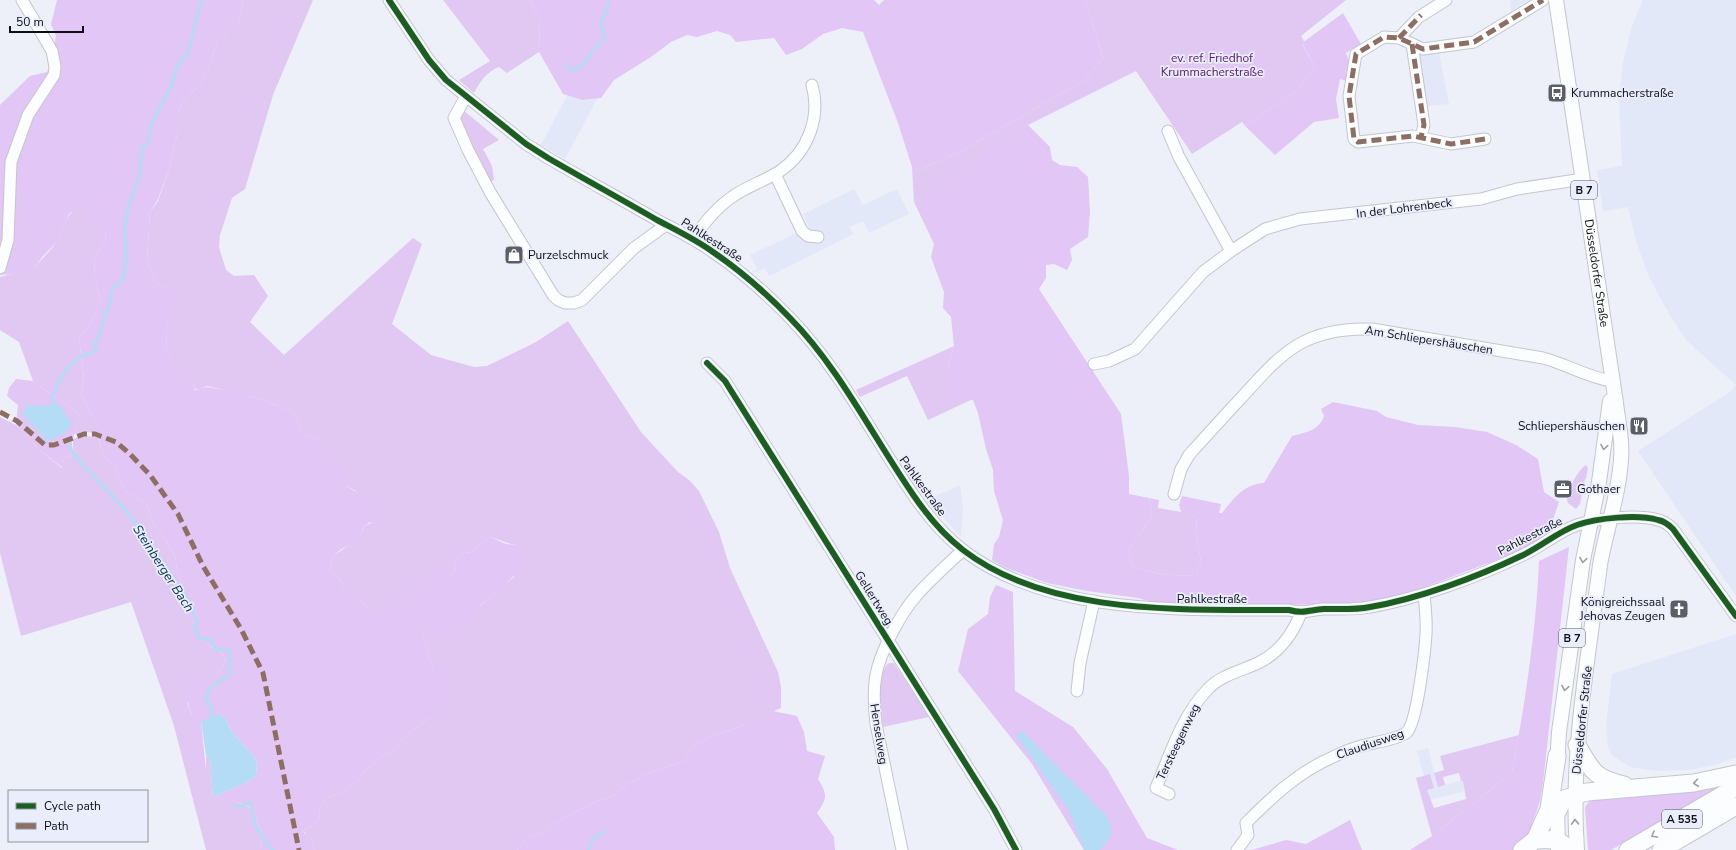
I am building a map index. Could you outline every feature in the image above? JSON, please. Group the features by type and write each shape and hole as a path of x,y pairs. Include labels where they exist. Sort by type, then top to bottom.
{"highway":[{"path":"1578,745 1592,771 1611,782 1636,788"},
{"path":"1528,845 1549,809 1557,756"},
{"path":"1557,812 1564,799 1587,792 1694,784 1736,774"},
{"name":"A 535","path":"1628,850 1736,788"},
{"name":"A 535","path":"1661,850 1736,806"},
{"path":"1528,845 1546,839 1561,847"}],"main road":[{"name":"Düsseldorfer Straße","path":"1556,0 1611,381 1618,416 1622,458 1615,501 1600,565 1578,745 1574,795 1576,850"},
{"name":"Düsseldorfer Straße","path":"1561,847 1557,812 1557,756 1580,580 1608,424 1611,381"}],"street":[{"path":"0,268 8,240 11,162 28,115 54,75 55,68 52,51 22,0"},
{"name":"Pahlkestraße","path":"389,0 428,60 446,80 526,144 548,158 712,250 746,276 792,320 821,354 915,497 945,534 963,550 1000,574 1019,582 1094,601 1169,609 1289,610 1301,613 1313,610 1369,608 1424,594 1523,555 1557,534 1591,521"},
{"path":"1399,38 1419,17 1446,0"},
{"path":"1485,139 1452,144 1414,136 1358,142 1354,139 1349,96 1356,54 1384,37 1399,38 1425,49 1474,42 1543,0"},
{"path":"1412,44 1424,125 1421,137"},
{"path":"693,239 711,215 732,197 774,174 795,158 810,133 815,106 812,85"},
{"name":"Pahlkestraße","path":"466,96 454,118 468,150 490,192 553,295 561,302 569,303 582,300 634,248 666,225"},
{"path":"1168,131 1179,157 1230,251"},
{"path":"774,174 802,232 808,236 818,237"},
{"name":"In der Lohrenbeck","path":"1094,364 1109,361 1135,349 1186,289 1203,272 1230,251 1265,229 1300,219 1482,199 1517,189 1583,179"},
{"name":"Am Schliepershäuschen","path":"1174,494 1181,469 1189,455 1272,363 1287,351 1303,342 1333,331 1372,329 1543,358 1570,366 1598,379 1611,381"},
{"name":"Gellertweg","path":"707,363 725,381 994,809 1016,850"},
{"path":"1591,521 1647,518 1666,523 1681,537 1736,616"},
{"name":"Henselweg","path":"902,850 873,705 876,673 888,641 902,615 916,596 963,550"},
{"name":"Claudiusweg","path":"1237,850 1248,835 1246,823 1280,790 1296,778 1332,757 1357,747 1404,734 1408,731 1414,720 1426,633 1424,594"},
{"path":"1077,691 1080,663 1094,601"},
{"name":"Tersteegenweg","path":"1169,794 1156,788 1187,718 1198,700 1209,688 1225,676 1260,662 1275,652 1289,636 1301,613"}],"shaded area":[{"path":"57,0 243,0 239,22 217,42 209,67 201,84 183,100 178,116 178,131 169,169 158,199 150,212 147,259 155,281 165,288 176,291 168,326 166,346 167,354 173,364 191,379 195,390 207,387 229,391 260,399 294,412 302,433 317,439 345,474 345,485 374,503 374,517 364,526 358,541 340,550 332,557 330,572 340,579 343,588 366,606 381,614 439,570 444,570 454,576 455,561 460,554 470,552 490,537 518,546 523,554 523,562 512,578 480,606 465,624 446,636 421,627 433,669 444,667 451,679 447,698 433,716 415,728 400,741 398,748 383,756 363,773 359,780 337,795 327,798 319,807 320,816 314,825 303,831 305,834 310,835 315,850 260,850 262,832 251,808 241,803 213,797 245,783 256,776 257,761 232,732 223,715 201,722 206,770 197,765 192,716 184,690 192,680 214,678 225,662 223,654 198,638 177,570 175,555 154,523 146,504 125,491 114,464 106,460 101,449 97,423 81,395 84,379 79,338 90,324 101,300 94,277 95,256 106,241 105,230 79,206 69,214 58,241 43,256 35,267 20,273 0,275 0,105 30,76 47,72 51,63 56,36 51,24"},
{"path":"529,0 874,0 879,5 884,0 1085,0 1103,58 1085,80 965,149 920,170 912,167 898,123 863,32 842,28 823,34 802,49 786,55 774,38 736,42 730,35 717,31 697,37 687,35 671,42 651,57 614,80 601,98 582,100 563,94 539,52 540,19"},
{"path":"1510,0 1528,0 1511,11"},
{"path":"1643,0 1736,0 1736,385 1687,341 1672,319 1649,277 1637,244 1628,207 1603,211 1597,170 1622,166 1619,100 1623,63 1632,26"},
{"path":"1343,13 1361,44 1346,53 1351,65 1347,81 1340,79 1336,99 1339,118 1314,122 1275,155 1245,126 1298,90 1315,67 1302,43"},
{"path":"1439,52 1449,104 1427,106 1418,55"},
{"path":"567,96 582,100 597,99 565,159 541,145"},
{"path":"1028,125 1050,147 1052,160 1060,165 1077,167 1088,177 1090,212 1088,237 1070,249 1072,260 1067,270 1054,264 1046,265 1046,278 1039,289 1121,414 1129,476 1129,494 1149,498 1152,516 1130,550 1129,555 1132,566 1163,574 1196,575 1201,561 1196,534 1197,519 1179,505 1182,496 1221,504 1219,513 1222,513 1235,497 1245,489 1264,483 1292,436 1316,428 1324,416 1321,409 1333,402 1377,411 1386,417 1418,425 1455,427 1487,432 1516,445 1538,459 1544,492 1559,502 1549,531 1527,547 1425,587 1391,598 1355,604 1190,606 1156,603 1138,598 1087,591 1047,583 1004,567 992,560 994,544 999,537 1003,520 994,491 993,470 986,449 978,413 973,400 959,400 948,387 947,370 954,346 951,317 943,308 944,292 931,257 934,244 914,202 952,182 951,174"},
{"path":"854,189 863,205 897,189 909,214 869,233 863,221 850,227 853,234 769,276 765,268 755,273 752,271 757,269 750,255 809,227 803,214"},
{"path":"16,379 33,381 79,414 72,443 73,455 64,458 63,468 36,447 16,425 18,405 7,396 9,388"},
{"path":"1736,385 1736,596 1638,451 1731,391"},
{"path":"960,485 963,506 961,537 927,500"},
{"path":"1569,547 1543,783 1540,801 1531,827 1535,830 1518,850 1410,850 1432,836 1512,773 1529,667 1538,588 1539,561"},
{"path":"996,585 1013,592 1015,691 1073,727 1107,769 1147,838 1178,850 1084,850 1032,764 958,671 968,629 988,614 990,597"},
{"path":"1736,634 1736,757 1715,765 1689,770 1657,771 1630,767 1613,756 1608,747 1606,726 1612,674"},
{"path":"773,711 797,716 804,732 807,751 825,756 818,779 825,796 823,804 817,813 834,837 835,850 517,850 527,839 550,828 565,817 600,800 614,796 627,784 649,773 684,761 689,753 702,741 748,723"},
{"path":"1428,748 1438,787 1463,780 1465,791 1430,800 1427,790 1433,788 1430,774 1424,776 1417,751"},
{"path":"1725,784 1611,850 1588,850 1585,807 1591,799"},
{"path":"1350,820 1362,850 1252,850 1286,840 1306,844"}],"green space":[{"path":"243,0 313,0 273,95 245,189 232,198 220,235 219,247 226,270 234,276 254,275 268,296 250,322 284,355 413,238 422,244 392,324 431,355 474,367 487,366 536,342 568,321 641,432 678,472 689,480 699,491 719,532 730,568 778,672 781,687 781,708 749,723 702,741 689,753 684,761 649,773 627,784 614,796 600,800 565,817 550,828 527,839 517,850 315,850 311,838 303,831 314,825 320,816 319,807 327,798 337,795 359,780 363,773 383,756 398,748 400,741 415,728 433,716 433,669 421,627 467,621 474,611 514,577 517,545 490,537 470,552 460,554 455,561 454,576 444,570 381,614 375,613 343,588 340,579 330,572 332,557 355,541 362,532 364,526 371,523 356,491 345,485 317,439 302,433 294,412 260,399 207,386 201,389 195,389 193,383 187,375 170,360 167,354 166,346 169,316 175,291 165,288 155,281 147,259 150,212 158,201 169,169 178,131 178,116 183,100 201,84 209,67 217,42 239,22"},
{"path":"443,0 529,0 540,19 539,52 507,73 499,67 494,69 484,78 474,93 459,80 490,61"},
{"name":"ev. ref. Friedhof Krummacherstraße","path":"1085,0 1346,0 1301,36 1304,41 1302,44 1315,67 1298,90 1245,126 1242,122 1192,154 1136,71 1028,125 953,182 914,202 912,167 920,170 965,149 1085,80 1103,58"},
{"path":"463,110 499,140 483,149 492,166 494,180 489,182 459,125"},
{"path":"79,205 105,230 106,241 95,256 94,277 101,300 90,324 79,338 84,379 81,395 97,423 99,433 85,432 74,434 79,414 33,381 19,342 0,330 0,277 35,267 56,244 68,218"},
{"path":"954,346 947,370 973,399 928,420 907,376 860,397 856,390"},
{"path":"0,417 16,425 36,447 62,468 64,458 73,455 73,439 86,436 99,438 101,449 106,460 114,464 125,491 146,504 154,523 175,555 177,570 198,638 223,654 225,662 214,678 187,702 206,769 206,755 210,760 213,797 247,806 254,812 262,832 260,850 206,850 174,726 131,602 21,636 0,553"},
{"path":"1586,465 1588,468 1586,478 1580,504 1576,509 1568,503 1568,495 1579,472"},
{"path":"1149,498 1159,500 1158,508 1181,512 1179,505 1197,519 1196,534 1201,561 1196,575 1163,574 1132,566 1129,555 1130,550 1152,516"},
{"path":"889,663 894,663 929,717 883,727 880,703 880,684 885,668"},
{"path":"1519,735 1512,773 1432,836 1416,778 1430,774 1434,788 1427,790 1434,808 1466,799 1463,781 1461,781 1459,773 1443,777 1445,785 1438,787 1434,773 1444,770 1440,756"}],"water":[{"path":"54,403 59,404 72,424 65,433 47,441 22,414 27,405 47,406"},
{"path":"223,715 232,732 257,761 256,776 245,783 213,797 210,761 206,755 201,722 211,716"},
{"path":"1022,731 1107,817 1110,823 1111,836 1100,850 1084,850 1069,811 1016,735"}],"waterway":[{"name":"Steinberger Bach","path":"55,405 52,399 59,382 66,371 80,357 97,349 93,343 97,342 104,318 103,314 108,310 113,287 122,282 126,261 125,227 128,207 139,179 142,148 148,143 151,125 172,84 177,66 188,54 201,0"},
{"path":"567,64 567,68 572,71 583,65 593,50 603,40 604,34 600,22 606,12 609,0"},
{"name":"Steinberger Bach","path":"69,446 75,456 127,512 159,557 192,607 197,623 194,629 200,639 211,639 215,650 223,649 230,651 229,675 209,689 206,698 213,712 212,719"},
{"name":"Steinberger Bach","path":"235,805 240,807 249,802 255,824 263,838 273,850"},
{"path":"589,850 593,839 604,831"}],"marked path":[{"path":"1485,139 1451,144 1413,136 1358,142 1354,139 1349,96 1356,54 1384,37 1399,38 1423,49 1474,42 1543,0"},
{"path":"1399,38 1421,15"},
{"path":"1412,44 1424,125 1421,137"},
{"path":"0,412 17,421 45,445 54,445 84,434 95,434 116,442 150,475 178,514 203,566 241,629 263,673 299,850"}],"cycle path":[{"path":"389,0 429,60 446,80 526,144 548,158 699,243 733,267 772,300 808,338 825,359 899,474 930,518 963,550 998,572 1036,588 1077,598 1120,605 1206,610 1289,610 1299,612 1324,609 1359,609 1408,599 1486,572 1521,556 1577,525 1595,520 1640,517 1650,518 1666,523 1673,529 1736,616"},
{"path":"707,363 725,381 994,809 1016,850"}],"place":[{"name":"Krummacherstraße","path":"1557,93"},
{"name":"Purzelschmuck","path":"514,255"},
{"name":"Schliepershäuschen","path":"1639,426"},
{"name":"Gothaer","path":"1563,489"},
{"name":"Königreichssaal Jehovas Zeugen","path":"1679,609"}]}
